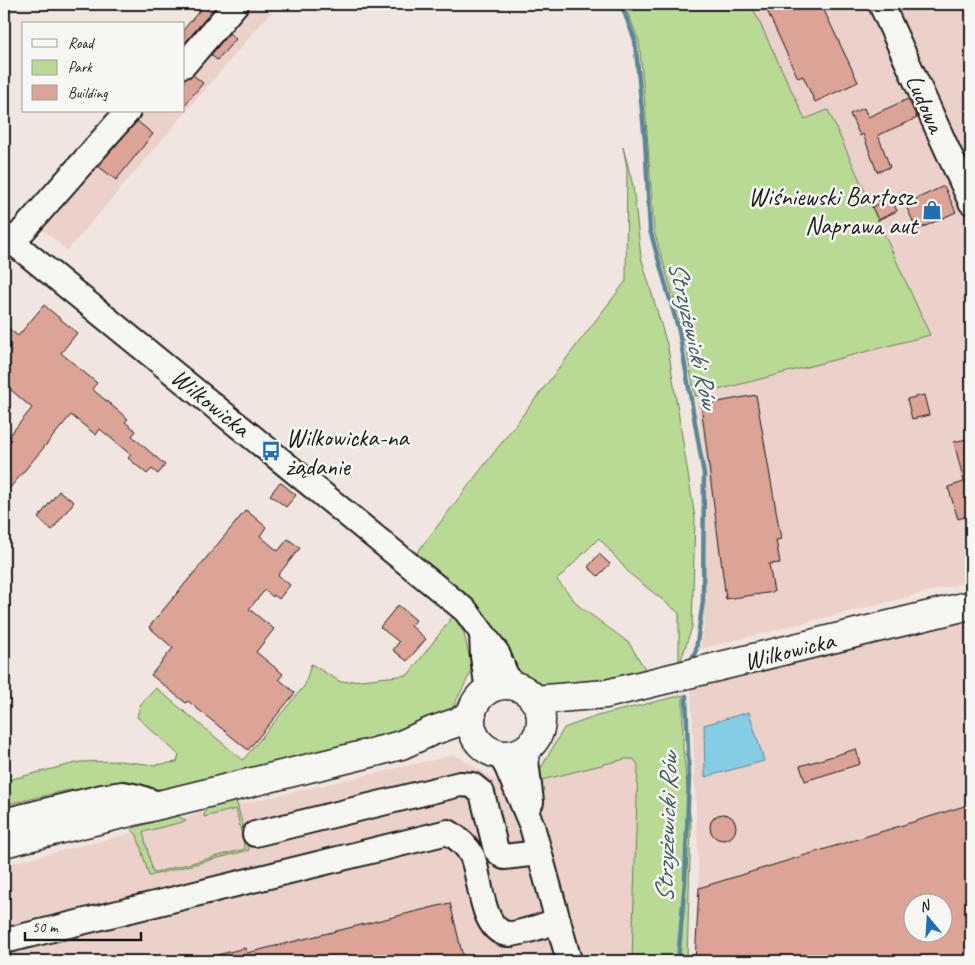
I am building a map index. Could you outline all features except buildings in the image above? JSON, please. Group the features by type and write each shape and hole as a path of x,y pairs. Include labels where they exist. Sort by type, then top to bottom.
{"main road":[{"name":"Wilkowicka","path":"521,710 606,694 971,605"},
{"path":"400,745 437,744 464,740 490,749 516,754 521,710 479,699 472,713 472,727 490,749"},
{"path":"4,843 400,745 458,722 472,713"}],"street":[{"path":"185,64 236,4"},
{"name":"Ludowa","path":"881,4 971,202"},
{"path":"8,239 127,112"},
{"name":"Wilkowicka","path":"8,239 466,611 482,632 482,656 521,710"},
{"path":"521,710 530,789 532,826"},
{"path":"490,749 507,767 532,826 569,961"},
{"path":"255,834 460,784 472,785 482,793 496,850 504,857 539,853"},
{"path":"4,821 122,794 161,805"},
{"path":"4,941 448,832 459,838 472,856 487,918 497,930 509,934 558,921"}],"shaded area":[{"path":"205,4 278,4 67,251 27,215 114,112 185,112 185,28"},
{"path":"751,4 876,4 971,213 971,581 700,649 704,626 707,473 695,396 930,335 827,110 805,119"},
{"path":"890,4 971,4 971,178"},
{"path":"971,610 971,961 695,961 699,888 691,684"},
{"path":"455,755 501,783 538,781 625,759 634,759 638,765 632,961 4,961 4,865 124,835 176,819"}],"green space":[{"path":"624,4 751,4 805,119 828,110 930,335 695,396 683,330 654,231 639,41"},
{"path":"623,147 633,186 641,257 668,348 695,518 692,627 679,666 679,613 630,574 599,538 557,580 579,606 629,643 647,672 588,688 554,689 526,678 505,673 409,563 626,281 627,167"},
{"path":"453,616 464,633 471,665 470,674 450,713 440,720 259,773 168,789 69,790 4,805 4,781 80,762 119,761 155,765 177,762 179,755 137,717 140,705 156,688 243,760 305,685 311,664 341,682 408,675"},
{"path":"683,695 683,748 691,825 687,961 632,961 638,765 634,759 625,759 538,781 538,773 564,728 597,716"},
{"path":"236,800 249,850 149,876 137,835 131,829 176,815 186,821 143,832 153,873 245,849 236,809 204,817 206,808"}],"water":[{"path":"749,712 764,761 705,777 704,725"}],"waterway":[{"name":"Strzyżewicki Rów","path":"621,4 635,40 645,140 650,230 679,331 704,474 703,601 696,650 690,663"},
{"name":"Strzyżewicki Rów","path":"678,961 685,881 689,778 686,696"}],"place":[{"name":"Wiśniewski Bartosz. Naprawa aut","path":"932,210"},
{"name":"Wilkowicka-na żądanie","path":"271,451"}]}
